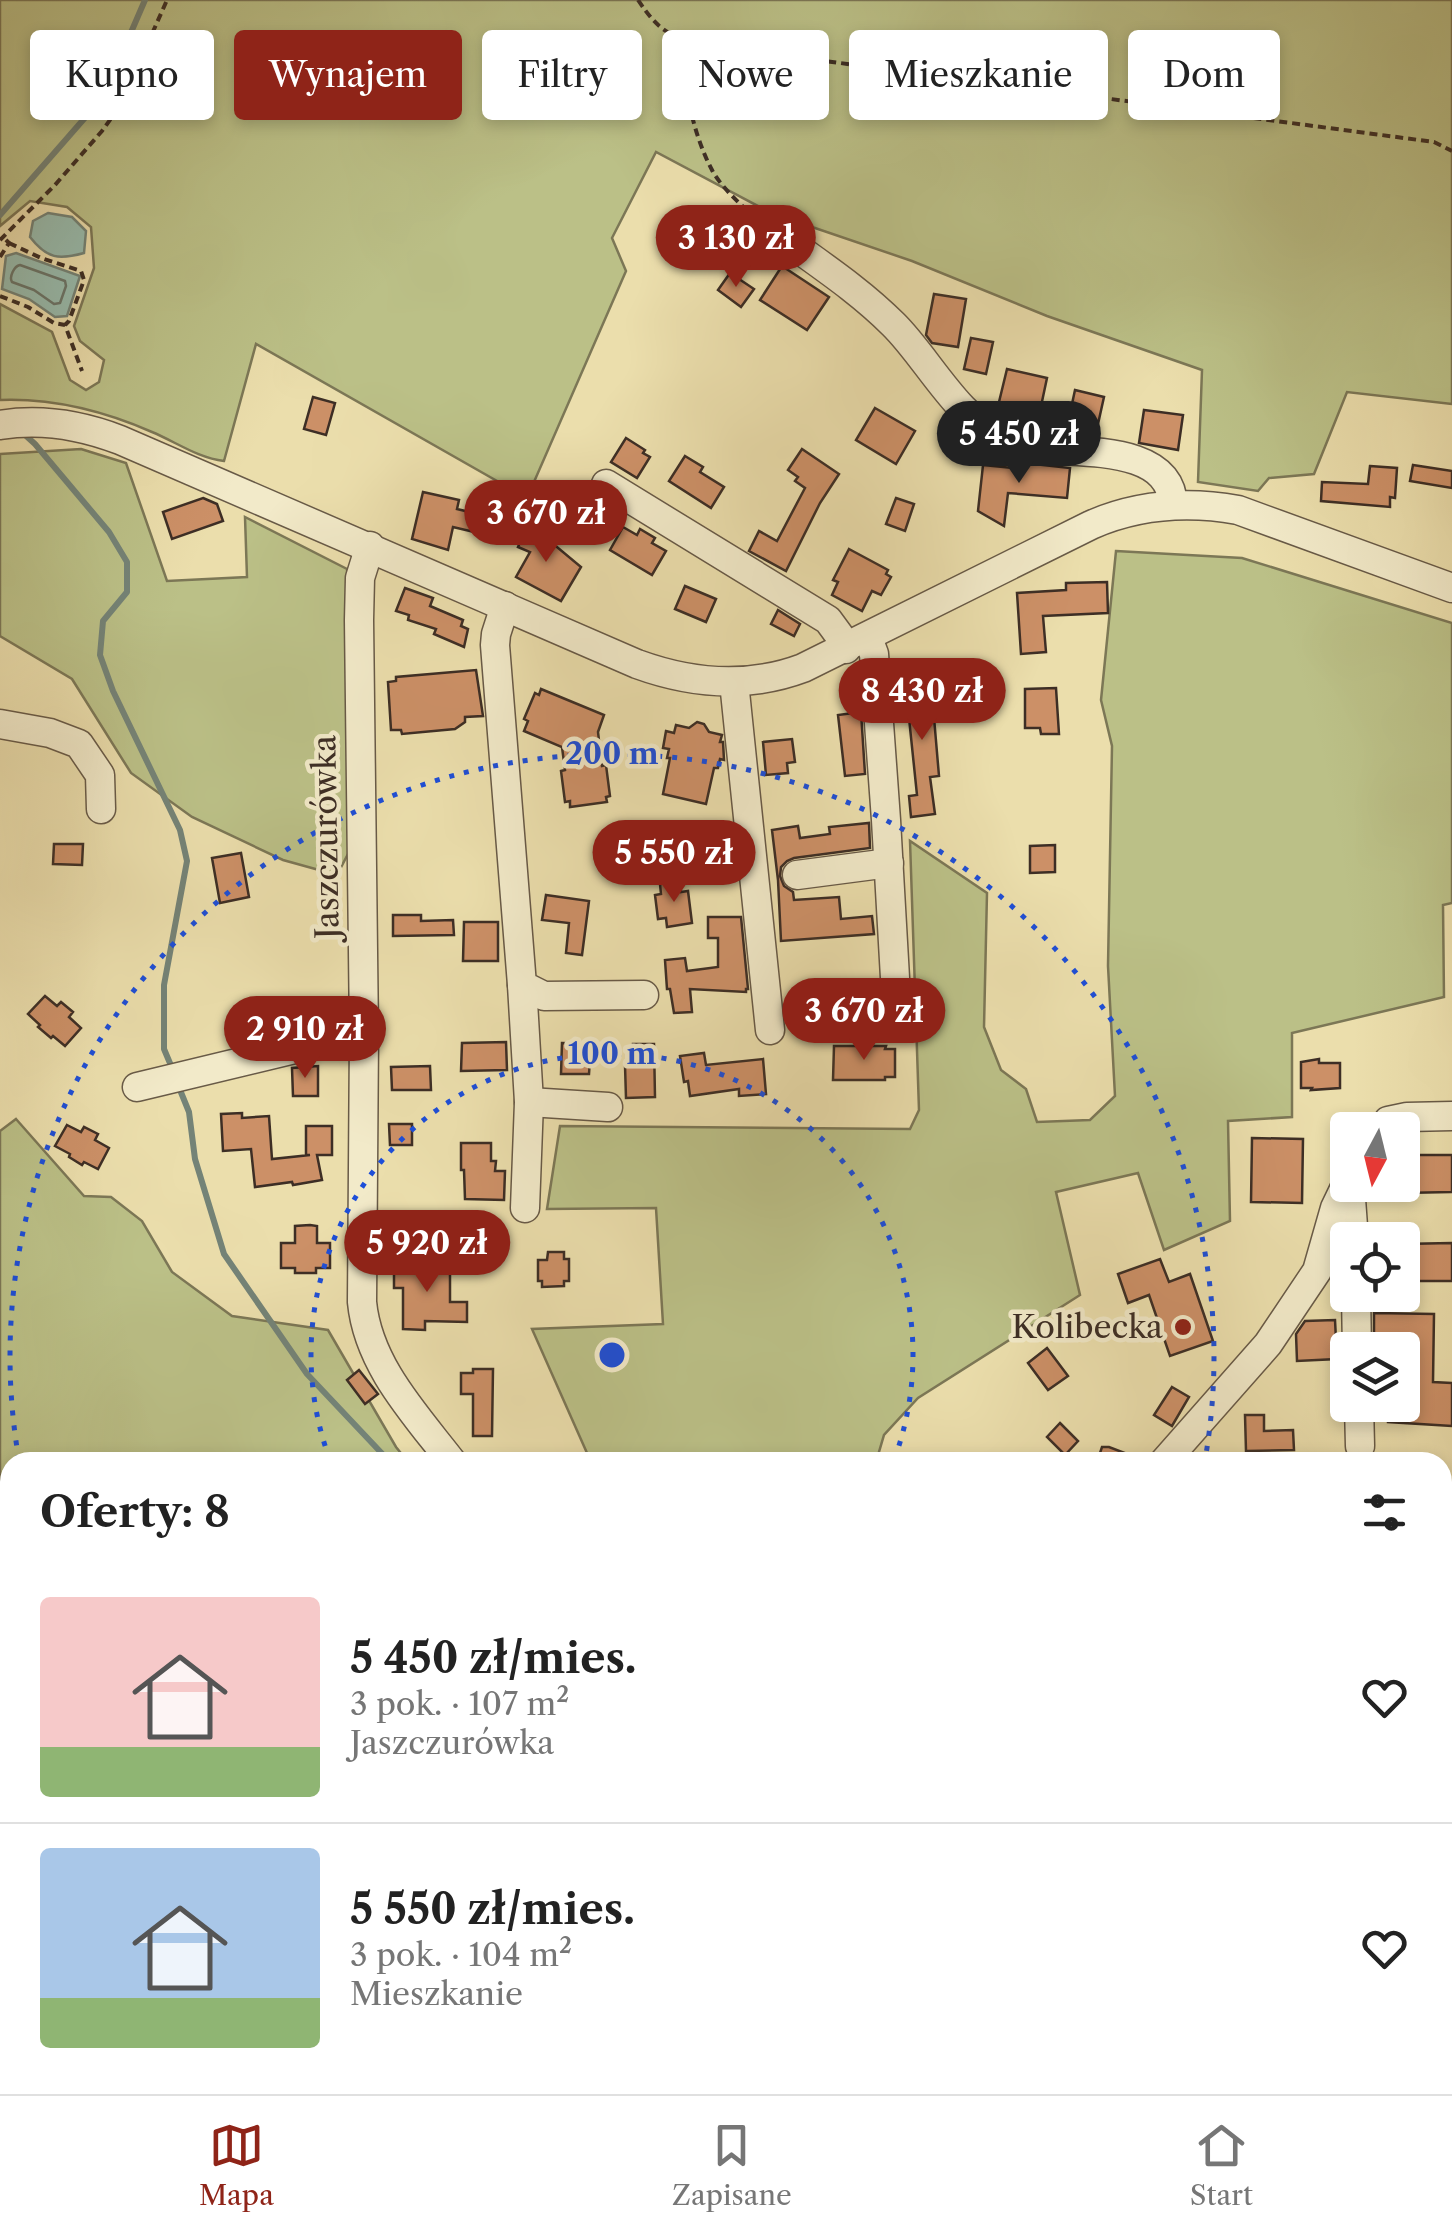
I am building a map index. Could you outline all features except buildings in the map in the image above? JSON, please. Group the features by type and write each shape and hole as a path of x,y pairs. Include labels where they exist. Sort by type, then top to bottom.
{"street":[{"path":"785,239 852,287 895,326 958,402 998,436 1043,449 1133,458 1152,468 1170,488 1173,505"},
{"path":"0,424 58,423 120,440 652,670 692,680 734,682 782,675 857,644 1102,521 1137,510 1173,505 1238,510 1452,588"},
{"path":"606,484 828,620 839,635 874,654 896,1013"},
{"name":"Jaszczurówka","path":"370,546 360,578 359,620 364,1034 362,1280 366,1329 393,1384 444,1452"},
{"path":"505,606 495,646 529,1102 525,1208"},
{"path":"734,682 770,1030"},
{"path":"0,724 79,744 100,775 101,809"},
{"path":"796,875 889,864"},
{"path":"522,985 544,996 644,995"},
{"path":"163,1081 364,1034"},
{"path":"529,1102 608,1107"},
{"path":"1420,1116 1452,1116"},
{"path":"1173,1452 1268,1344 1317,1271 1338,1202"},
{"path":"1359,1422 1360,1446"}],"path":[{"path":"65,325 82,271 44,259 2,238 102,132 120,106 167,0"},
{"path":"638,0 654,25 663,30"},
{"path":"829,62 1434,142 1452,151"},
{"path":"694,120 713,173 762,224 785,239"},
{"path":"0,257 9,244"},
{"path":"0,296 65,325"},
{"path":"65,325 82,371"}],"green space":[{"path":"0,0 1452,0 1452,404 1347,392 1314,474 1269,478 1258,491 1198,482 1202,370 1047,316 912,261 771,213 656,152 612,238 626,271 527,498 256,344 224,461 97,412 39,401 0,400 0,304 52,332 70,380 86,390 99,382 104,360 80,341 74,326 94,268 91,227 67,207 30,201 0,226"},
{"path":"81,449 126,463 167,581 247,577 245,517 347,569 351,628 350,850 337,875 283,860 192,817 131,773 72,679 0,636 0,454"},
{"path":"1116,551 1242,558 1452,623 1452,903 1443,905 1444,997 1292,1033 1292,1117 1228,1121 1230,1221 1164,1250 1138,1173 1056,1192 1080,1295 918,1398 884,1435 879,1452 587,1452 532,1329 663,1324 656,1208 547,1209 560,1126 910,1129 919,1110 910,841 987,893 984,1027 1001,1070 1026,1089 1037,1122 1090,1120 1115,1096 1108,966 1112,746 1101,700"},
{"path":"16,1119 84,1196 111,1197 142,1221 172,1272 232,1316 328,1330 400,1452 0,1452 0,1131"}],"water":[{"path":"48,213 72,217 86,231 84,253 54,256 36,244 30,237 33,221"},
{"path":"16,253 80,276 67,316 55,317 29,299 2,289 6,256"}],"waterway":[{"path":"0,215 90,112 113,74 145,0"},
{"path":"24,434 109,532 127,562 127,592 103,621 100,655 113,691 180,830 187,861 164,985 164,1049 172,1068"},
{"path":"178,1085 189,1112 195,1159 224,1254 307,1374 381,1452"}],"place":[{"name":"Kolibecka","path":"1183,1327"}]}
